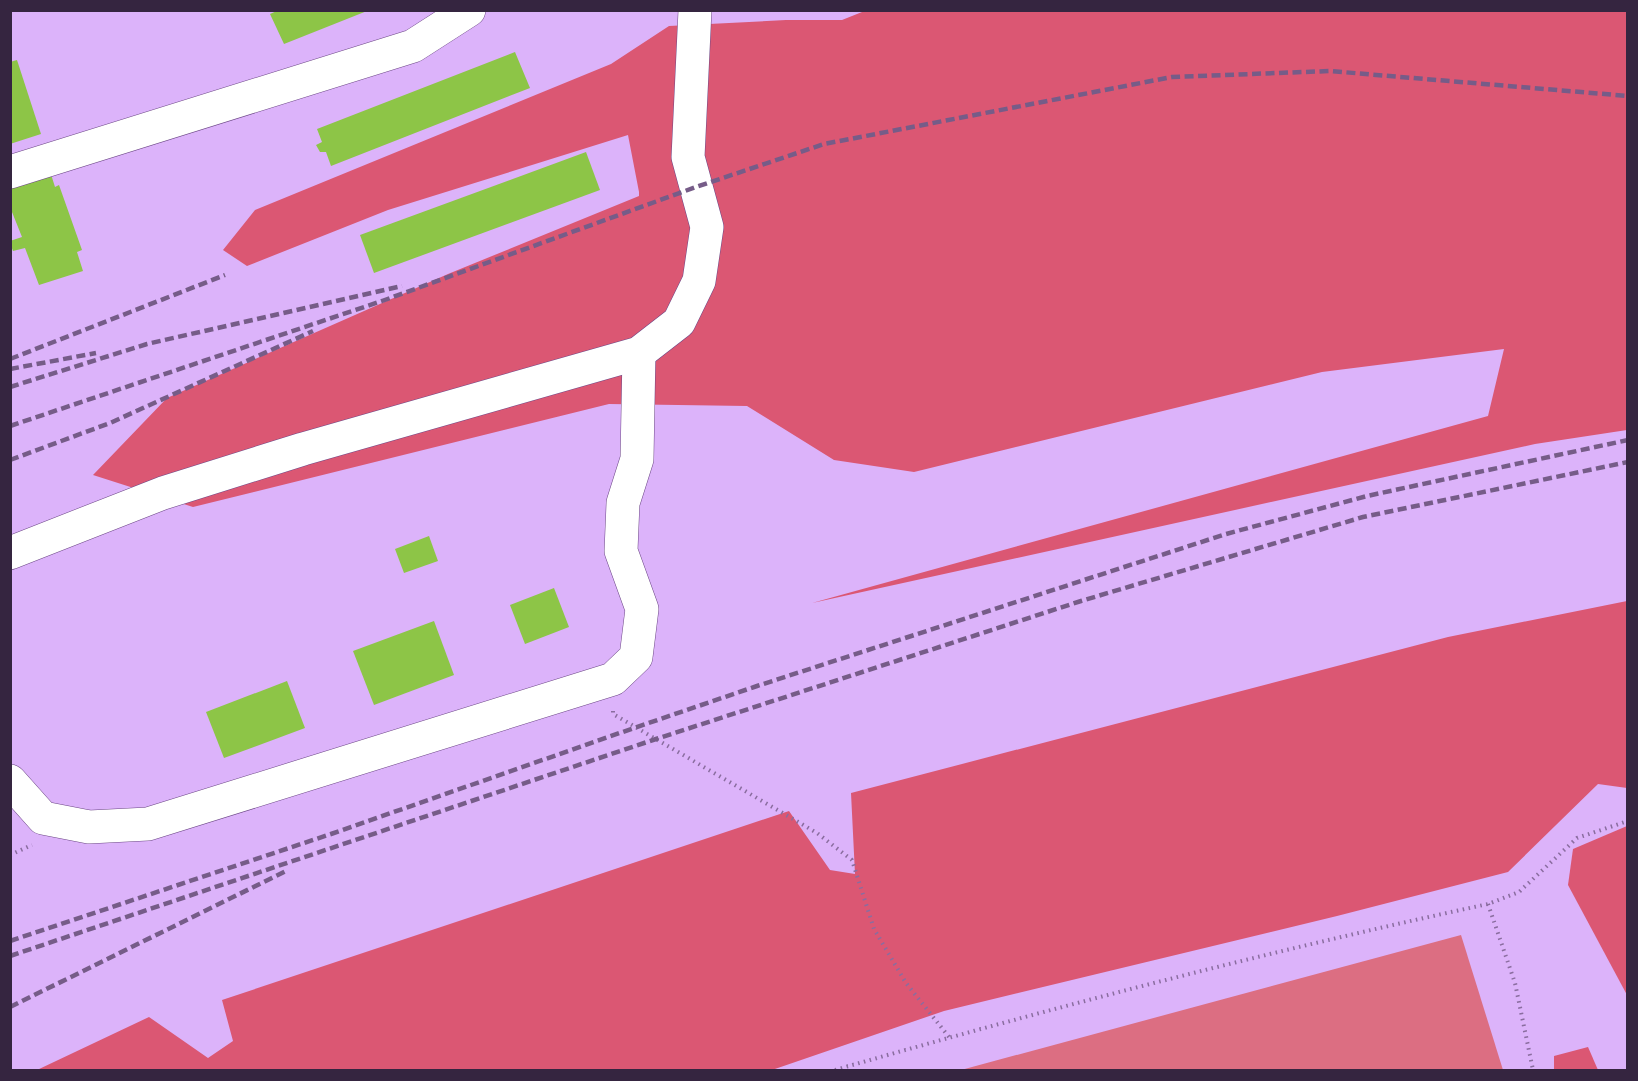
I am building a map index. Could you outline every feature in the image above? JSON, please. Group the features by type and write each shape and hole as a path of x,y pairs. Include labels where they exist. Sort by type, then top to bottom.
{"street":[{"path":"10,172 413,46 469,10"},
{"path":"10,553 174,489 303,449 639,354 679,322 699,281 707,228 688,157 694,10"},
{"path":"10,781 43,818 89,827 148,824 612,679 636,657 642,609 621,551 622,503 637,459 639,354"}],"path":[{"path":"612,679 609,697 613,714 818,833 852,860 874,929 906,983 949,1037"},
{"path":"835,1071 949,1037 1278,952 1488,904 1519,892 1577,838 1628,821"},
{"path":"1488,904 1515,983 1533,1071"}],"shaded area":[{"path":"867,10 1627,11 1627,430 1535,444 812,603 1488,416 1504,349 1322,372 914,472 834,460 747,406 609,404 193,507 93,475 167,398 448,274 639,196 639,192 628,135 388,210 247,266 223,250 255,210 611,64 669,26 786,20 842,20"},
{"path":"1627,601 1627,788 1598,784 1508,872 1337,916 944,1011 772,1070 37,1070 149,1017 208,1058 233,1041 222,1000 789,811 830,870 855,874 851,793 1448,637"},
{"path":"1627,826 1627,995 1568,885 1573,849"},
{"path":"1461,935 1503,1070 961,1070"},
{"path":"1588,1047 1598,1070 1554,1070 1554,1056"}],"building":[{"path":"279,10 367,11 284,44 270,14"},
{"path":"515,52 530,88 331,166 326,152 320,152 316,145 322,142 317,129"},
{"path":"17,60 41,134 10,144 10,62"},
{"path":"586,152 600,190 374,273 360,235"},
{"path":"49,168 55,187 59,185 82,250 77,252 83,271 39,285 25,248 13,251 10,243 22,237 10,207 10,182"},
{"path":"429,536 438,561 404,573 395,549"},
{"path":"554,588 569,627 525,644 510,605"},
{"path":"434,621 454,675 374,705 353,651"},
{"path":"287,681 305,728 224,758 206,712"}],"railway":[{"path":"10,426 382,301 696,187 824,144 1172,77 1330,71 1628,96"},
{"path":"10,359 225,275"},
{"path":"10,387 147,344 402,286"},
{"path":"10,460 110,423 313,331"},
{"path":"10,369 96,353"},
{"path":"10,941 331,834 757,686 1226,534 1367,496 1628,440"},
{"path":"10,956 656,739 1081,601 1363,517 1628,462"},
{"path":"10,1007 288,870"}]}
